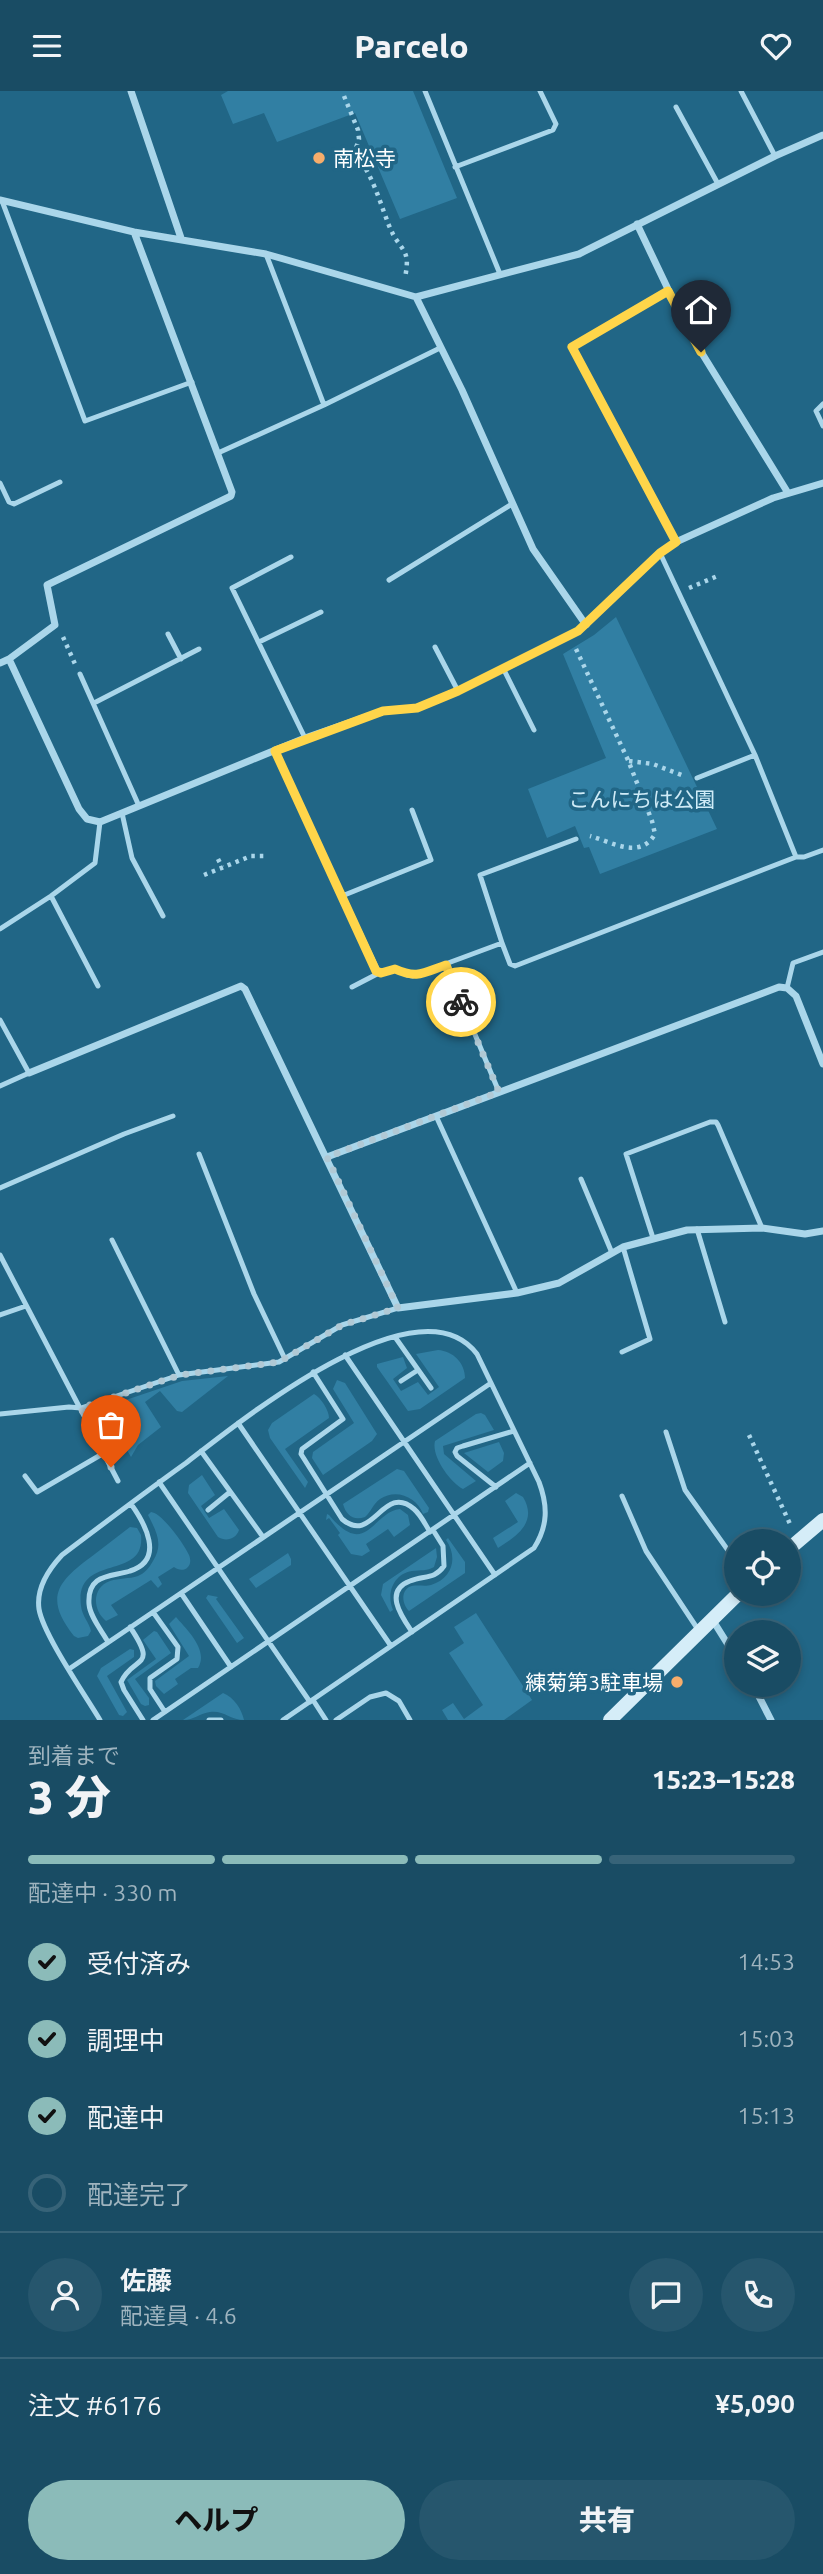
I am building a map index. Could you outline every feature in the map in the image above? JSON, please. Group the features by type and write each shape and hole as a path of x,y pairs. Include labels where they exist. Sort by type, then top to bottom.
{"street":[{"path":"131,91 181,238"},
{"path":"1,200 134,232 266,254 416,297 579,254 775,156 823,135"},
{"path":"637,224 687,329 788,493"},
{"path":"0,663 55,625 47,585 231,496 232,492 192,382 134,232"},
{"path":"416,297 462,390 533,549 586,625"},
{"path":"9,659 79,809 87,819 100,822 305,738 383,711 417,708 458,691 586,625 660,553 676,542 788,493 823,483"},
{"path":"29,1073 241,986 245,989 327,1157 398,1308 517,1293 559,1283 623,1247 697,1229 762,1228 806,1234 823,1231"},
{"path":"327,1157 772,988 787,988 796,996 823,1064"},
{"path":"801,1539 823,1520"},
{"path":"610,1720 725,1606"},
{"path":"712,1618 724,1638"},
{"path":"759,1697 771,1720"}],"lane":[{"path":"425,91 500,274"},
{"path":"456,167 553,130 556,124 540,91"},
{"path":"741,91 775,156"},
{"path":"676,107 718,184"},
{"path":"1,200 85,421 192,382"},
{"path":"266,254 324,405"},
{"path":"668,291 572,347 676,542"},
{"path":"218,453 440,348"},
{"path":"823,404 816,411 823,426"},
{"path":"0,484 9,502 14,504 60,482"},
{"path":"389,580 512,504"},
{"path":"660,553 755,755 796,857"},
{"path":"291,557 232,588 305,738"},
{"path":"259,642 321,612"},
{"path":"168,633 181,659"},
{"path":"435,647 458,691"},
{"path":"94,703 199,649"},
{"path":"503,668 534,730"},
{"path":"80,674 139,806"},
{"path":"275,751 379,973"},
{"path":"697,778 755,755"},
{"path":"342,896 431,860 412,810"},
{"path":"122,813 132,858 163,916"},
{"path":"0,929 51,896 94,863 100,822"},
{"path":"576,839 480,875 510,964 515,966 796,857 823,850"},
{"path":"51,896 98,986"},
{"path":"352,987 379,973 395,969 413,976 502,943"},
{"path":"787,988 793,963 823,952"},
{"path":"446,965 499,1092"},
{"path":"0,1020 29,1073 0,1086"},
{"path":"436,1116 517,1293"},
{"path":"0,1188 124,1134 173,1117"},
{"path":"653,1238 626,1154 710,1122 719,1125 762,1228"},
{"path":"199,1154 254,1294 285,1359"},
{"path":"581,1179 612,1253"},
{"path":"697,1229 725,1322"},
{"path":"112,1240 180,1375"},
{"path":"622,1352 650,1339 623,1247"},
{"path":"0,1255 118,1481"},
{"path":"0,1315 26,1306"},
{"path":"0,1414 81,1408 180,1375 279,1362 342,1325 398,1308"},
{"path":"100,1720 45,1627 39,1608 48,1569 62,1555 238,1423 277,1395 345,1355 395,1337 439,1331 461,1338 477,1353 545,1498 543,1535 534,1548 284,1720"},
{"path":"395,1337 431,1388"},
{"path":"345,1355 495,1575"},
{"path":"401,1381 418,1370"},
{"path":"313,1373 343,1419 303,1449 301,1454 347,1524 364,1525 375,1518 383,1507 405,1503 417,1511 443,1546 444,1566 434,1576 410,1580 399,1588 395,1602 412,1632"},
{"path":"69,1668 491,1383"},
{"path":"238,1423 391,1646"},
{"path":"496,1486 455,1452 457,1448 514,1431"},
{"path":"666,1432 685,1490 724,1545"},
{"path":"201,1451 263,1537"},
{"path":"25,1476 37,1492 104,1453"},
{"path":"153,1720 530,1463"},
{"path":"159,1482 268,1641 326,1720"},
{"path":"208,1510 230,1492"},
{"path":"622,1496 646,1551 699,1631"},
{"path":"108,1642 91,1613 89,1604 92,1589 107,1574 132,1571 138,1567 149,1551 148,1532 131,1504"},
{"path":"181,1593 231,1667"},
{"path":"153,1612 178,1647 177,1659 150,1678 149,1683 165,1712"},
{"path":"130,1627 139,1641 143,1655 142,1661 124,1675 121,1682 143,1720"},
{"path":"336,1720 346,1717 370,1697 386,1693 399,1701 410,1720"},
{"path":"209,1720 221,1720"}],"path":[{"path":"344,96 358,130 359,139 354,154"},
{"path":"347,153 360,158 392,232 406,256 402,293"},
{"path":"679,593 720,575"},
{"path":"61,632 80,674"},
{"path":"570,635 628,760 655,834 643,847 633,848 621,848 584,835 576,839"},
{"path":"628,760 653,764 671,773 697,778"},
{"path":"204,875 251,856 267,856"},
{"path":"218,859 222,867"},
{"path":"750,1435 788,1529"}],"green space":[{"path":"228,91 413,91 457,198 400,219 355,113 277,142 264,113 233,124 221,95"},
{"name":"こんにちは公園","path":"616,617 717,829 600,874 589,847 584,848 575,826 547,838 528,789 606,758 563,654 594,635"},
{"path":"438,1350 457,1359 463,1367 465,1378 420,1409 408,1411 377,1364 403,1357 407,1368 393,1379 401,1391 418,1382 428,1395 439,1387 416,1354"},
{"path":"228,1376 182,1412 177,1411 160,1391 145,1402 161,1427 138,1445 131,1457 123,1443 139,1431 133,1420 117,1427 105,1407 182,1381"},
{"path":"337,1380 345,1383 377,1434 372,1441 323,1475 312,1458 313,1452 354,1423 333,1389"},
{"path":"314,1394 328,1411 329,1418 285,1449 308,1482 305,1488 270,1438 268,1430 272,1423"},
{"path":"481,1413 494,1430 443,1446 444,1454 476,1481 463,1489 443,1468 436,1454 435,1441"},
{"path":"499,1442 504,1453 503,1461 488,1472 464,1453"},
{"path":"397,1469 404,1471 429,1508 428,1512 423,1514 411,1499 393,1494 380,1499 365,1517 354,1518 348,1514 343,1504"},
{"path":"202,1475 215,1495 201,1506 209,1518 224,1509 239,1530 233,1537 218,1537 188,1493 189,1485"},
{"path":"516,1493 523,1497 527,1506 527,1521 518,1533 498,1548 493,1538 518,1522 505,1501"},
{"path":"400,1509 408,1515 410,1525 394,1537 388,1529 366,1544 370,1551 362,1556 351,1554 329,1518 326,1520 327,1514 342,1528 361,1534 390,1512"},
{"path":"151,1512 167,1523 178,1537 189,1555 189,1566 181,1570 174,1567 158,1577 162,1584 158,1588 151,1580 111,1605 118,1615 106,1621 96,1605 100,1588 110,1581 140,1575 156,1555 158,1543 148,1515"},
{"path":"130,1527 137,1528 141,1535 140,1549 133,1558 98,1572 88,1579 82,1589 81,1606 91,1631 88,1636 78,1638 74,1636 59,1611 58,1592 79,1566"},
{"path":"448,1538 465,1562 465,1573 409,1611 403,1599 404,1592 409,1587 431,1585 449,1572 452,1553 446,1540"},
{"path":"436,1548 434,1567 405,1573 396,1580 391,1591 393,1610 390,1612 381,1595 383,1584"},
{"path":"288,1553 291,1565 256,1588 249,1579"},
{"path":"208,1595 218,1597 216,1599 244,1638 237,1643 206,1598"},
{"path":"476,1613 532,1700 504,1720 448,1720 442,1710 453,1703 464,1719 483,1705 449,1653 464,1643 454,1627"},
{"path":"176,1617 199,1647 201,1661 198,1668 191,1668 175,1679 178,1684 164,1694 155,1681 189,1656 169,1624"},
{"path":"154,1631 171,1653 135,1679 149,1698 149,1705 145,1706 141,1704 127,1680 156,1659 143,1640"},
{"path":"130,1649 134,1650 134,1657 107,1676 127,1712 123,1716 119,1715 97,1676 101,1668"},
{"path":"223,1693 237,1704 244,1720 215,1712 183,1720"}],"way so far":[{"path":"111,1467 81,1408 180,1375 279,1362 342,1325 398,1308 327,1157 499,1092 461,1002"}],"place":[{"name":"南松寺","path":"319,158"},
{"name":"練菊第3駐車場","path":"677,1682"}],"route":[{"path":"461,1002 446,965 413,976 395,969 381,973 376,971 275,751 383,711 417,708 458,691 578,631 660,553 676,542 572,347 668,291 701,352"}]}
